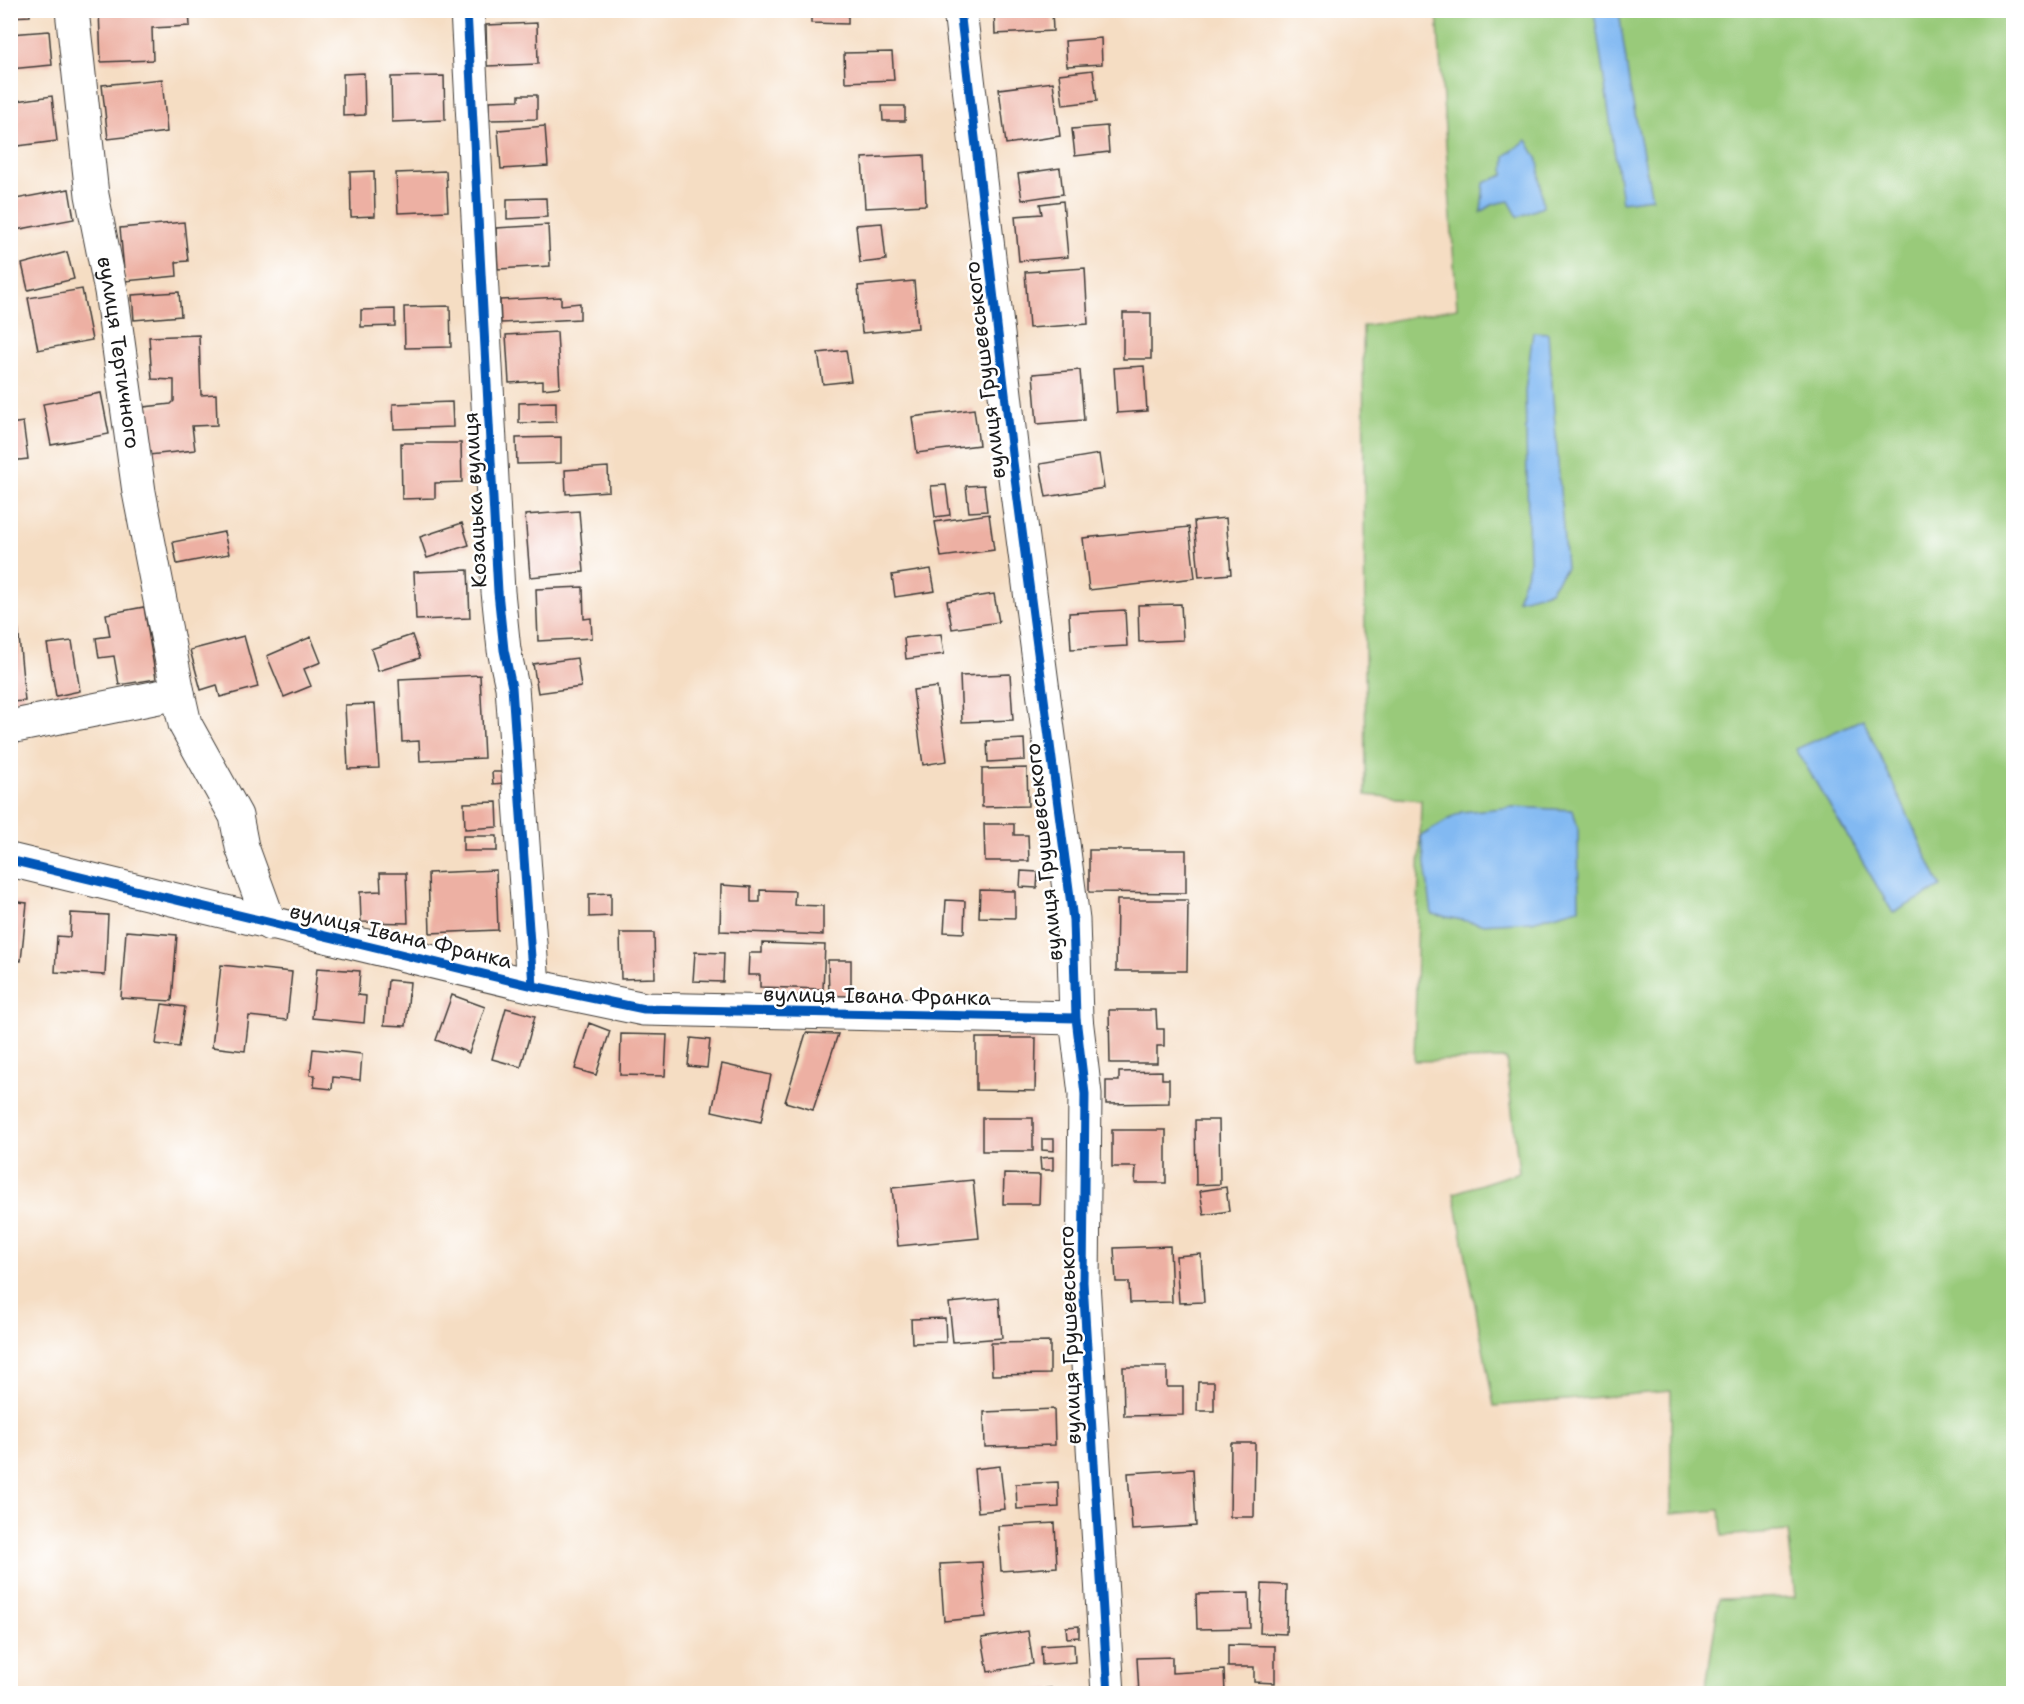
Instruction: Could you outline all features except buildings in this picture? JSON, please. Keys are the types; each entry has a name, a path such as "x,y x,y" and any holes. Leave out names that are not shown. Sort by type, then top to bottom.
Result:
{"street":[{"name":"вулиця Тертичного","path":"72,10 92,195 112,302 139,492 178,693"},
{"name":"Козацька вулиця","path":"467,10 498,592 504,650 512,687 533,986"},
{"name":"вулиця Грушевського","path":"960,10 1013,462 1072,909 1076,1018 1085,1094 1083,1282 1108,1694"},
{"path":"10,727 178,693"},
{"name":"вулиця Івана Франка","path":"178,693 185,724 236,816 242,847 270,924"},
{"name":"вулиця Івана Франка","path":"10,860 533,986 644,1009 1076,1018"}],"green space":[{"path":"1437,11 2013,11 2013,1693 1705,1693 1719,1599 1795,1597 1788,1531 1722,1536 1720,1510 1671,1514 1671,1391 1494,1406 1454,1193 1519,1172 1506,1059 1414,1061 1421,800 1366,795 1363,326 1457,308"}],"water":[{"path":"1594,11 1619,11 1630,89 1652,198 1622,202"},
{"path":"1527,140 1538,160 1543,207 1518,217 1509,201 1494,204 1481,212 1484,183 1504,175 1505,156"},
{"path":"1533,332 1548,333 1566,568 1550,591 1517,600 1529,566 1525,391"},
{"path":"1863,719 1941,887 1893,913 1796,749"},
{"path":"1513,807 1573,810 1578,829 1579,908 1532,921 1481,924 1432,914 1421,836 1461,812"}],"cycle path":[{"path":"467,10 498,592 504,650 512,687 533,986"},
{"path":"960,10 1013,462 1073,920 1076,1018 1085,1094 1083,1282 1108,1694"},
{"path":"10,860 533,986 644,1009 1076,1018"}]}
